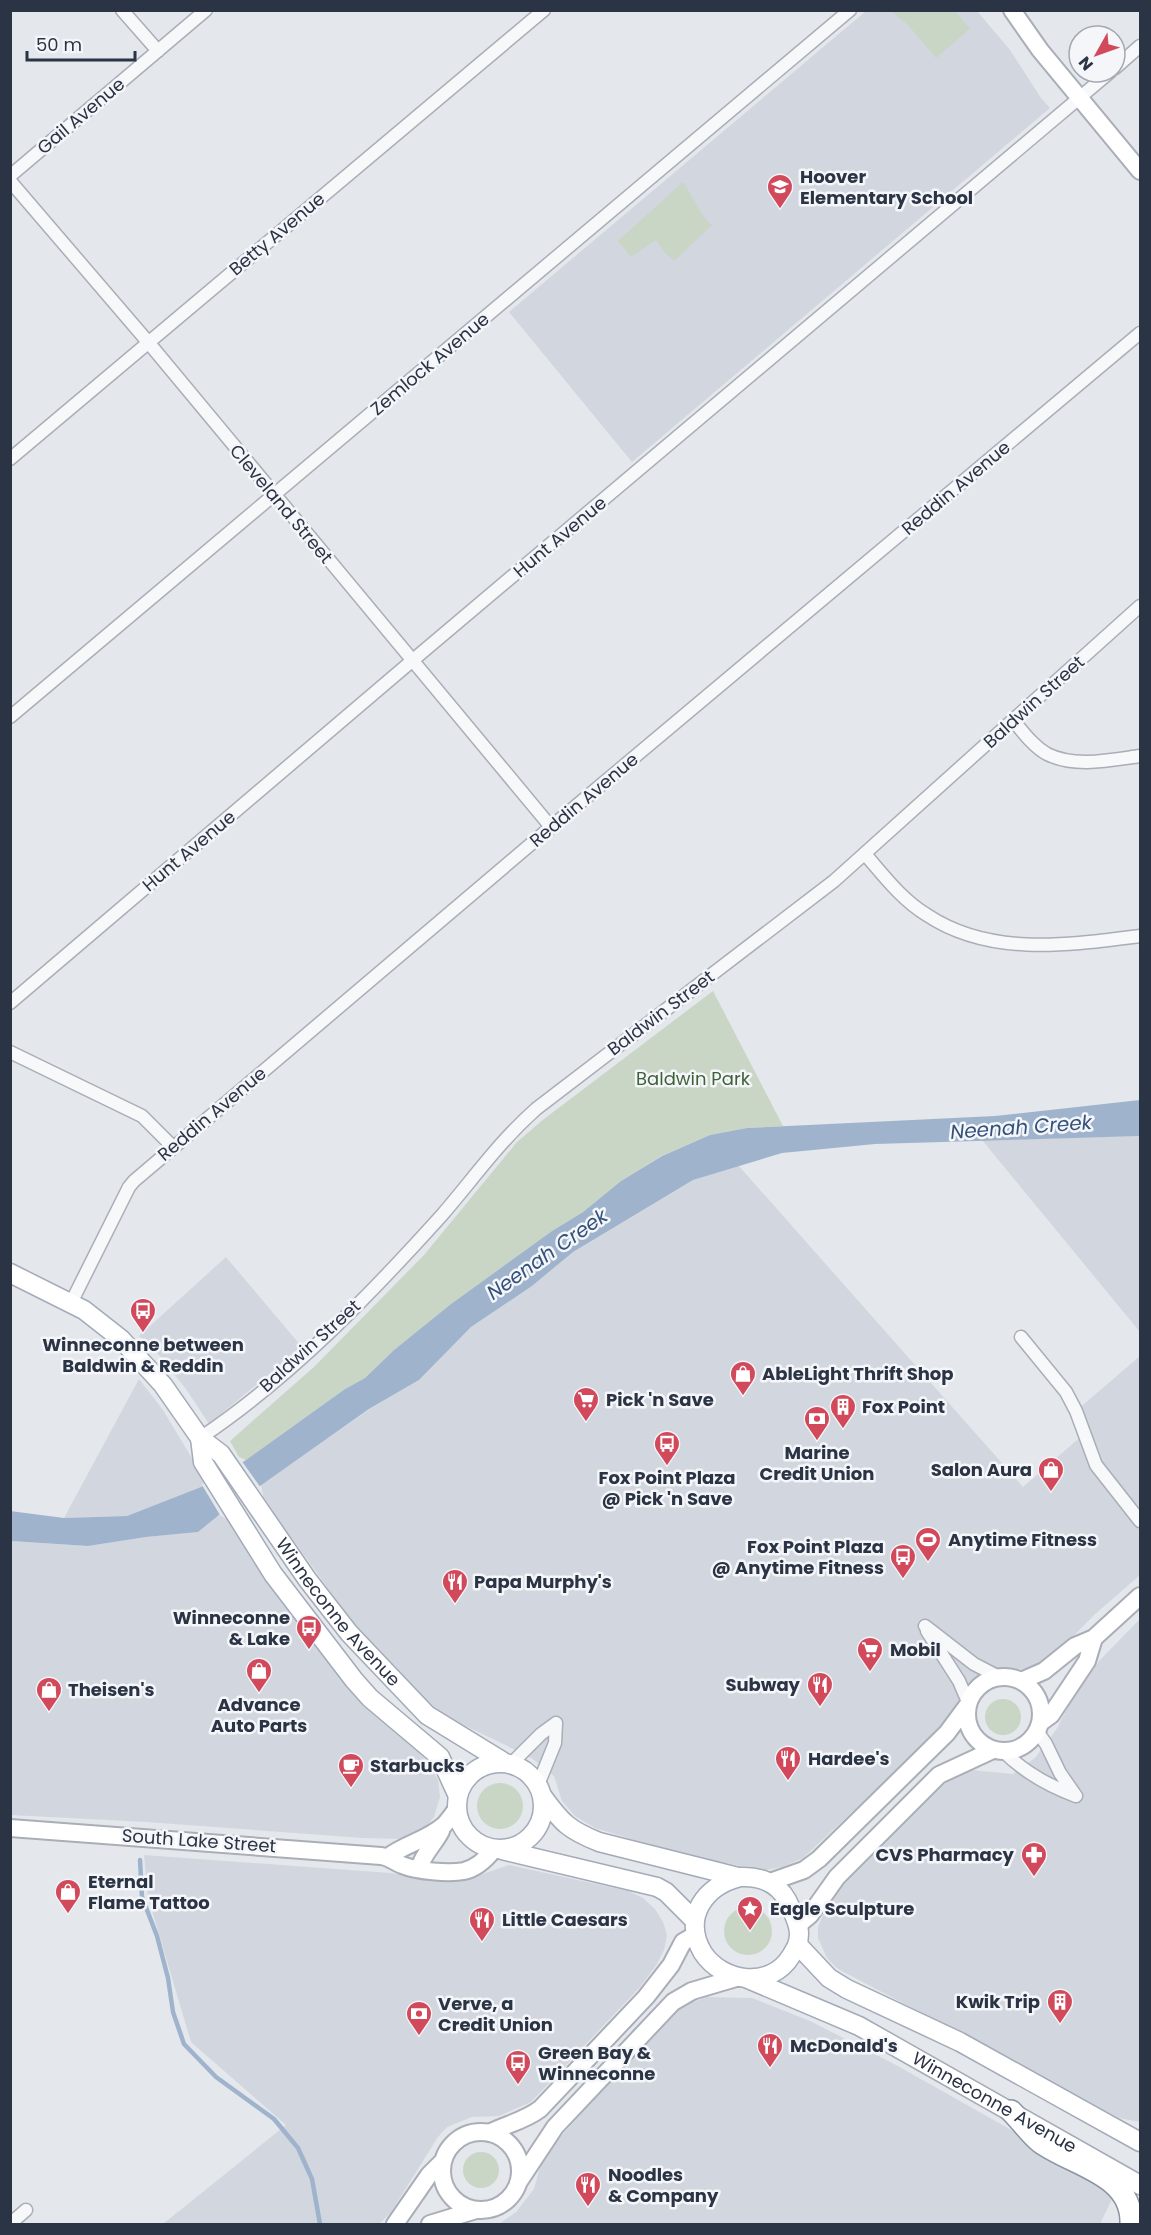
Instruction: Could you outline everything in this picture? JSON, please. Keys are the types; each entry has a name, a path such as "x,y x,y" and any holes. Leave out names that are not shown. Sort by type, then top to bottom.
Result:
{"highway":[{"path":"1011,2111 1040,2141 1104,2177 1122,2191 1131,2214 1131,2224"}],"main road":[{"path":"1012,10 1040,50 1140,171"},
{"name":"Winneconne Avenue","path":"10,1273 71,1303 121,1339 144,1361 164,1385 200,1438 221,1454 307,1579 349,1633 427,1714 507,1762"},
{"name":"Winneconne Avenue","path":"200,1438 203,1462 273,1574 340,1664 370,1698 434,1751 445,1764 457,1802"},
{"path":"1021,1681 1044,1671 1075,1647 1094,1638 1140,1596"},
{"path":"968,1704 967,1718 970,1729 985,1747 1014,1750 1025,1744 1051,1715 1087,1661 1094,1638"},
{"path":"770,1882 804,1870 819,1859 947,1733 978,1687 988,1680 999,1677 1021,1681 1036,1695 1041,1713 1038,1727"},
{"path":"798,1925 810,1915 837,1877 939,1775 998,1750"},
{"path":"418,1869 423,1856 436,1841 457,1802 463,1781 473,1770 486,1764 507,1762 523,1769 564,1824 579,1834 599,1842 740,1877 770,1882 784,1895 798,1925 798,1945 789,1960 777,1969 765,1976 742,1978 696,1990 673,2002 555,2127 513,2193 497,2206 430,2224"},
{"path":"497,1849 522,1844 539,1825 543,1813 540,1791"},
{"path":"457,1802 459,1822 466,1834 476,1842 657,1887 666,1892 694,1927 709,1962 721,1972 742,1978"},
{"path":"388,1857 400,1847 412,1844 444,1825"},
{"name":"South Lake Street","path":"10,1828 388,1857 403,1866 418,1869 465,1871 486,1859 497,1849"},
{"path":"489,2133 504,2125 525,2119 540,2109 646,1997 671,1965 694,1927 700,1905 711,1892 729,1880 740,1877"},
{"name":"Winneconne Avenue","path":"798,1945 829,1978 847,1989 960,2042 1140,2142"},
{"name":"Winneconne Avenue","path":"742,1978 859,2026 1140,2185"},
{"path":"395,2224 429,2175 443,2161 450,2147 458,2139 478,2132 489,2133 501,2138 514,2152 519,2170 518,2183"},
{"path":"443,2161 442,2174 445,2187 458,2202 476,2210"}],"street":[{"path":"122,10 158,51"},
{"name":"Gail Avenue","path":"10,176 206,10"},
{"name":"Betty Avenue","path":"10,459 544,10"},
{"name":"Zemlock Avenue","path":"10,717 850,10"},
{"path":"1127,57 1140,46"},
{"name":"Hunt Avenue","path":"10,1003 1096,84"},
{"name":"Cleveland Street","path":"10,181 148,342 551,827"},
{"name":"Reddin Avenue","path":"71,1303 129,1187 551,827 1140,333"},
{"name":"Baldwin Street","path":"200,1438 240,1410 307,1354 444,1212 510,1132 536,1109 825,888 1140,606"},
{"path":"1013,720 1033,743 1046,753 1060,758 1093,762 1140,756"},
{"path":"865,854 904,897 925,914 947,928 973,938 1008,944 1047,945 1140,936"},
{"path":"10,1052 142,1116 173,1148"},
{"path":"1021,1337 1066,1392 1076,1411 1096,1465 1140,1521"},
{"path":"968,1704 959,1681 925,1626 974,1664 999,1677"},
{"path":"507,1762 556,1723 555,1743 540,1791"},
{"path":"998,1750 1020,1767 1056,1789 1076,1796 1060,1773 1038,1727"},
{"path":"10,2224 26,2210"}],"shaded area":[{"name":"Hoover Elementary School","path":"866,11 977,11 1010,50 1050,108 632,462 509,312"},
{"path":"1140,1136 1140,1332 982,1140"},
{"path":"738,1165 1023,1487 1084,1434 1076,1411 1140,1356 1140,1575 1094,1615 1047,1661 1019,1670 1004,1670 970,1682 949,1716 930,1739 803,1858 782,1867 766,1870 708,1860 638,1841 595,1828 575,1816 562,1801 554,1776 530,1757 449,1718 414,1692 348,1616 264,1500 261,1485 370,1409 419,1380 471,1327 532,1286 573,1252 693,1180"},
{"path":"226,1257 302,1347 209,1424 186,1389 159,1355 139,1336"},
{"path":"139,1379 163,1410 205,1480 201,1487 127,1516 64,1518"},
{"path":"219,1515 227,1519 269,1583 325,1658 365,1703 400,1732 426,1760 438,1780 440,1797 434,1817 422,1831 405,1839 363,1838 146,1822 11,1815 10,1541 88,1546 198,1532"},
{"path":"1140,1619 1140,2122 1119,2118 838,1969 827,1958 818,1938 818,1927 830,1901 853,1871 941,1786 956,1776 972,1770 1013,1774 1035,1758 1056,1730 1076,1692 1099,1661"},
{"path":"144,1855 390,1873 437,1879 468,1879 509,1865 628,1891 643,1898 655,1909 663,1922 667,1935 664,1950 657,1964 640,1987 531,2102 499,2116 472,2117 447,2127 438,2137 391,2212 379,2224 163,2224 286,2125 191,2042 148,1897"},
{"path":"707,1997 752,1998 810,2021 896,2065 1095,2177 1114,2195 1100,2224 499,2224 516,2212 534,2189 540,2167 556,2142 620,2070 672,2015 687,2004"}],"green space":[{"path":"891,11 955,11 970,29 936,58 908,25"},
{"path":"683,182 699,210 712,225 674,261 656,240 631,257 618,241"},
{"name":"Baldwin Park","path":"713,991 783,1126 747,1128 710,1135 661,1156 621,1181 583,1212 552,1231 451,1304 394,1350 365,1378 345,1389 246,1460 239,1457 230,1441 314,1367 424,1255 517,1142"},
{"path":"1003,1699 1016,1704 1021,1717 1016,1730 1003,1735 990,1730 985,1717 990,1704"},
{"path":"500,1783 516,1790 523,1806 516,1822 500,1829 484,1822 477,1806 484,1790"},
{"path":"743,1907 753,1907 768,1917 772,1931 771,1940 762,1951 753,1955 743,1955 728,1945 724,1936 724,1926 734,1911"},
{"path":"481,2152 494,2157 499,2170 494,2183 481,2188 468,2183 463,2170 468,2157"}],"water":[{"name":"Neenah Creek","path":"1140,1100 1140,1136 875,1144 782,1153 693,1180 573,1252 532,1286 471,1327 419,1380 369,1409 198,1532 88,1546 11,1541 10,1511 64,1518 127,1516 201,1487 246,1460 345,1389 365,1378 394,1350 451,1304 552,1231 583,1212 621,1181 662,1156 710,1135 747,1128 995,1116"}],"pier":[{"path":"241,1460 261,1488 220,1515 202,1485"}],"waterway":[{"path":"140,1860 142,1897 157,1936 168,1978 173,2012 184,2044 216,2077 274,2119 298,2148 312,2179 320,2224"}],"place":[{"name":"Hoover Elementary School","path":"780,210"},
{"name":"Winneconne between Baldwin & Reddin","path":"143,1334"},
{"name":"AbleLight Thrift Shop","path":"743,1397"},
{"name":"Pick 'n Save","path":"586,1423"},
{"name":"Fox Point","path":"843,1430"},
{"name":"Marine Credit Union","path":"817,1442"},
{"name":"Fox Point Plaza @ Pick 'n Save","path":"667,1467"},
{"name":"Salon Aura","path":"1051,1493"},
{"name":"Anytime Fitness","path":"928,1563"},
{"name":"Fox Point Plaza @ Anytime Fitness","path":"903,1580"},
{"name":"Papa Murphy's","path":"455,1605"},
{"name":"Winneconne & Lake","path":"309,1651"},
{"name":"Mobil","path":"870,1673"},
{"name":"Advance Auto Parts","path":"259,1694"},
{"name":"Subway","path":"820,1708"},
{"name":"Theisen's","path":"49,1713"},
{"name":"Hardee's","path":"788,1782"},
{"name":"Starbucks","path":"351,1789"},
{"name":"CVS Pharmacy","path":"1034,1878"},
{"name":"Eternal Flame Tattoo","path":"68,1915"},
{"name":"Eagle Sculpture","path":"750,1932"},
{"name":"Little Caesars","path":"482,1943"},
{"name":"Kwik Trip","path":"1060,2025"},
{"name":"Verve, a Credit Union","path":"419,2037"},
{"name":"McDonald's","path":"770,2069"},
{"name":"Green Bay & Winneconne","path":"518,2086"},
{"name":"Noodles & Company","path":"588,2208"}]}
